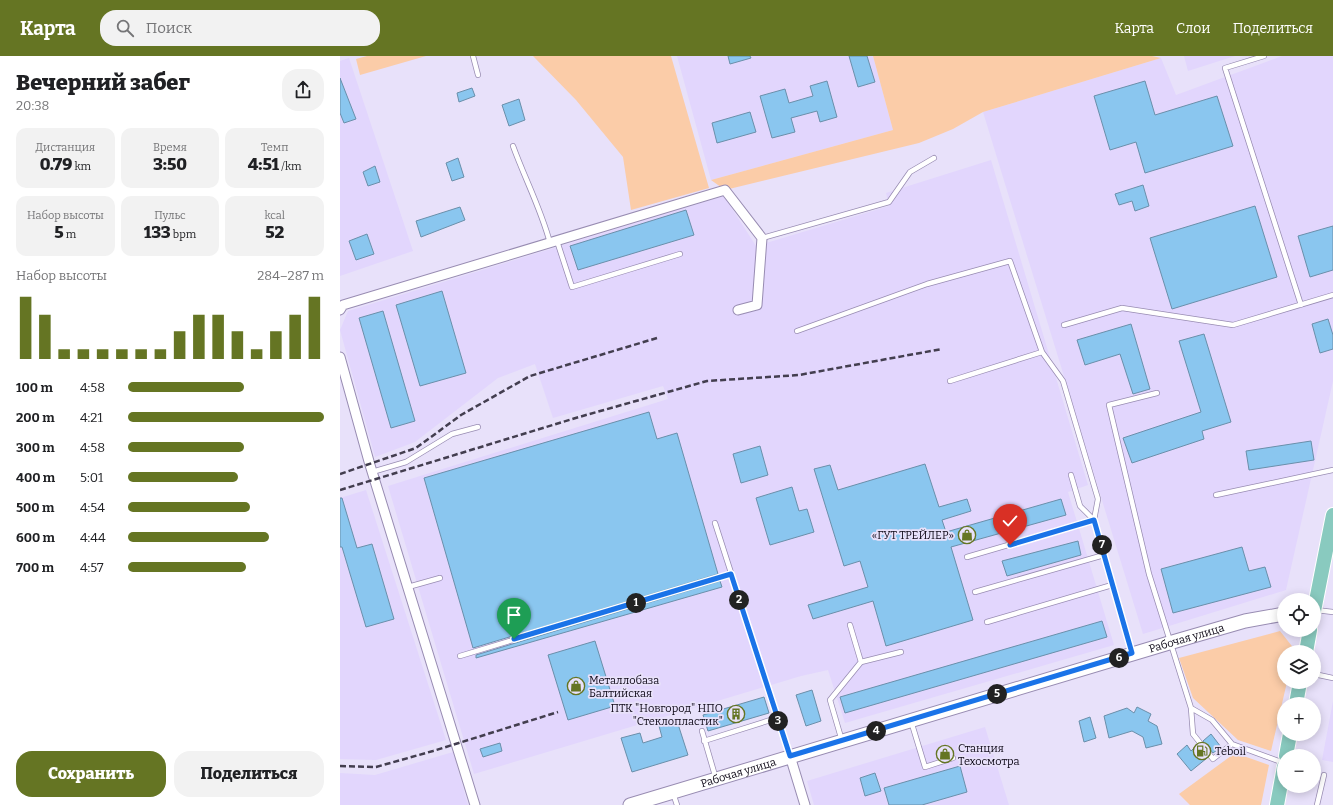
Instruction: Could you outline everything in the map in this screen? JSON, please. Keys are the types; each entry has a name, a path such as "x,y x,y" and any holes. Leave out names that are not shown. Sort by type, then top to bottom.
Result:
{"main road":[{"path":"1317,593 1333,515"},
{"name":"Рабочая улица","path":"630,805 1169,642 1245,621 1277,615"},
{"path":"1277,805 1279,793"}],"street":[{"path":"340,310 343,305 725,190 762,238 757,304 738,310"},
{"path":"340,357 342,374 475,805"},
{"path":"790,756 805,805"}],"lane":[{"path":"473,56 478,75"},
{"path":"1264,56 1225,68 1301,305"},
{"path":"513,146 524,178 543,217 572,287 680,254"},
{"path":"762,238 889,202 910,172 934,158"},
{"path":"797,332 927,284 1010,261 1042,352 1063,381 1098,499 1094,520 1132,653"},
{"path":"1064,325 1122,308 1233,325 1333,295"},
{"path":"950,381 1042,352"},
{"path":"1157,393 1109,405 1149,574 1169,642 1191,708 1194,734 1213,759 1232,744"},
{"path":"372,472 406,462 452,434 478,427"},
{"path":"1216,495 1333,470"},
{"path":"1071,475 1080,506 1094,520"},
{"path":"967,557 1094,520"},
{"path":"715,523 790,756"},
{"path":"975,592 1104,555"},
{"path":"460,656 731,574"},
{"path":"408,587 440,578"},
{"path":"987,622 1112,585"},
{"path":"1321,611 1333,612"},
{"path":"850,625 861,662"},
{"path":"842,741 830,700 861,662 901,652"},
{"path":"1321,675 1333,678"},
{"path":"1191,708 1212,720 1232,744 1277,760"},
{"path":"704,741 777,718"},
{"path":"911,720 925,767 953,758"},
{"path":"702,731 716,779"},
{"path":"1317,805 1324,774"},
{"path":"673,792 677,805"}],"shaded area":[{"path":"367,56 426,56 360,75 356,59"},
{"path":"533,56 671,56 709,188 631,210 623,157 576,100"},
{"path":"677,56 873,56 893,130 711,180"},
{"path":"873,56 1152,56 1161,58 983,112 953,129 919,143 725,190 711,180 893,130"},
{"path":"1184,56 1235,56 1188,71"},
{"path":"1282,56 1333,56 1333,381 1286,590 1143,634 983,112 1161,58 1176,95"},
{"path":"349,58 413,251 340,276 340,61"},
{"path":"991,160 1088,485 1068,492 1114,645 845,723 828,670 801,676 474,774 388,486 668,399 663,386 553,418 535,364 498,378 415,442 375,457 340,330 348,311 724,196 756,246 889,206 886,193"},
{"path":"366,490 446,740 376,760 340,759 340,498"},
{"path":"1277,632 1277,637 1285,637 1291,645 1277,645 1277,689 1285,689 1284,697 1277,697 1277,725 1271,751 1238,740 1193,698 1179,658"},
{"path":"1333,701 1333,762 1322,760"},
{"name":"Станция Техосмотра","path":"985,727 1009,805 814,805 807,781"},
{"path":"453,752 468,805 340,805 340,773 375,775"},
{"path":"1235,753 1269,765 1261,805 1190,805 1179,794"}],"building":[{"path":"728,56 750,56 751,58 730,64"},
{"path":"849,56 867,56 875,82 858,87"},
{"path":"340,78 356,119 344,123 340,113"},
{"path":"827,81 837,117 820,122 817,111 791,118 795,132 772,138 760,96 785,89 789,103 813,96 810,86"},
{"path":"1145,81 1155,115 1217,96 1233,146 1145,173 1136,142 1110,150 1094,96"},
{"path":"472,88 475,96 459,102 457,93"},
{"path":"519,99 525,120 509,126 502,105"},
{"path":"750,112 756,132 717,143 712,123"},
{"path":"458,158 464,177 452,181 446,163"},
{"path":"375,166 380,182 368,186 363,172"},
{"path":"1143,185 1149,206 1135,211 1132,201 1119,205 1115,194"},
{"path":"1255,206 1277,277 1172,309 1150,238"},
{"path":"460,207 465,220 421,237 416,221"},
{"path":"686,210 694,235 578,270 570,246"},
{"path":"1333,226 1333,270 1310,277 1298,236"},
{"path":"367,234 374,254 356,260 349,241"},
{"path":"442,291 466,373 420,386 396,305"},
{"path":"383,311 415,421 391,428 359,318"},
{"path":"1328,319 1333,335 1333,349 1320,353 1312,324"},
{"path":"1131,324 1150,389 1133,394 1120,354 1085,365 1077,340"},
{"path":"1204,334 1231,422 1202,431 1204,439 1132,463 1123,438 1201,412 1179,341"},
{"path":"649,412 657,439 677,433 718,574 473,648 424,478"},
{"path":"1311,441 1314,460 1249,470 1246,451"},
{"path":"760,446 768,475 741,483 733,454"},
{"path":"925,464 939,507 967,499 971,511 942,520 946,532 1061,499 1066,515 951,547 973,620 886,646 873,601 813,619 808,605 868,587 860,561 844,566 814,469 830,465 838,490"},
{"path":"792,487 799,511 807,509 814,532 770,545 756,498"},
{"path":"340,498 342,498 357,548 372,544 394,619 366,627 342,547 340,547"},
{"path":"1078,541 1081,555 1007,576 1002,561"},
{"path":"1242,547 1249,571 1265,567 1271,587 1173,613 1161,569"},
{"path":"720,581 722,587 476,658 476,655"},
{"path":"1102,621 1107,637 845,713 840,697"},
{"path":"595,641 615,706 568,720 548,655"},
{"path":"812,690 821,721 806,726 796,695"},
{"name":"ПТК \"Новгород\" НПО \"Стеклопластик\"","path":"764,697 769,713 708,731 703,715"},
{"path":"1137,707 1151,714 1148,721 1157,726 1162,744 1146,748 1143,737 1132,731 1109,738 1104,716 1127,708 1134,713"},
{"path":"1090,717 1096,738 1084,742 1079,721"},
{"path":"677,721 688,755 632,772 621,738 640,733 643,743 662,737 659,726"},
{"path":"1211,734 1221,747 1213,753 1203,741"},
{"path":"500,743 502,751 483,757 480,749"},
{"path":"1187,745 1191,751 1197,745 1207,758 1191,771 1177,754"},
{"path":"960,766 967,792 922,805 889,805 884,788"},
{"path":"875,773 881,791 865,796 860,778"}],"railway":[{"path":"340,474 416,448 461,415 530,376 657,338"},
{"path":"340,490 579,417 707,381 799,375 942,349"},
{"path":"340,766 376,767 558,712"}],"place":[{"name":"«ГУТ ТРЕЙЛЕР»","path":"967,535"},
{"name":"Металлобаза Балтийская","path":"576,686"},
{"name":"ПТК \"Новгород\" НПО \"Стеклопластик\"","path":"736,714"},
{"name":"Teboil","path":"1202,751"},
{"name":"Станция Техосмотра","path":"945,754"}],"route":[{"path":"514,639 731,574 790,756 1132,653 1094,520 1010,545"}]}
